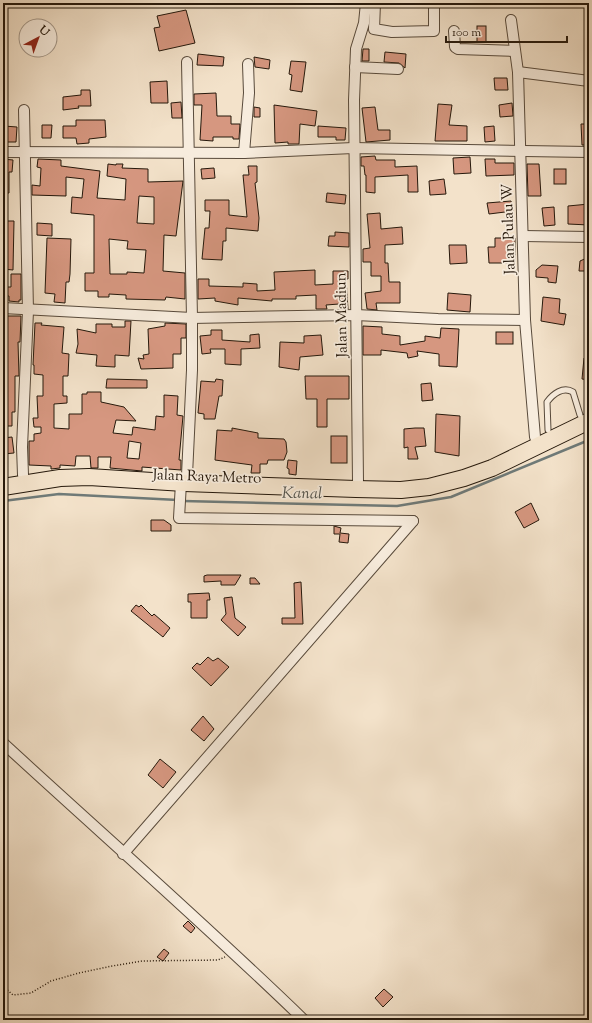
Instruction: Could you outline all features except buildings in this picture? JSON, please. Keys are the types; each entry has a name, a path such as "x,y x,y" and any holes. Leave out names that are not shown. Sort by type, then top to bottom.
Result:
{"highway":[{"path":"3,487 60,478 89,477 184,479 356,489 401,490 429,487 464,478 492,468 543,438 586,418"},
{"name":"Jalan Raya Metro","path":"3,479 22,475 60,472 184,479 401,481 426,478 457,470 543,438"}],"street":[{"name":"Jalan Madiun","path":"358,481 353,148 356,49 364,23 366,3"},
{"path":"376,3 374,30 392,32 434,31 434,3"},
{"name":"Jalan Pulau W","path":"511,20 518,72 525,320 543,438"},
{"path":"454,31 455,47 458,49 515,51"},
{"path":"123,854 413,521 179,518 184,479 192,370 187,62"},
{"path":"244,153 249,93 248,64"},
{"path":"355,67 398,69"},
{"path":"518,72 589,81"},
{"path":"22,475 28,310 24,110"},
{"path":"3,152 244,153 353,148 589,152"},
{"path":"523,236 589,237"},
{"path":"3,308 192,318 356,315 438,319 525,320"},
{"path":"3,743 123,854 234,952 304,1020"}],"lane":[{"path":"543,438 547,402 556,393 566,390 573,392 586,418"}],"path":[{"path":"3,986 13,995 31,993 51,981 79,973 142,961 218,960 234,952"}],"waterway":[{"name":"Kanal","path":"183,501 397,506 451,497 589,440"},
{"name":"Kanal","path":"3,501 59,494 178,500"}]}
